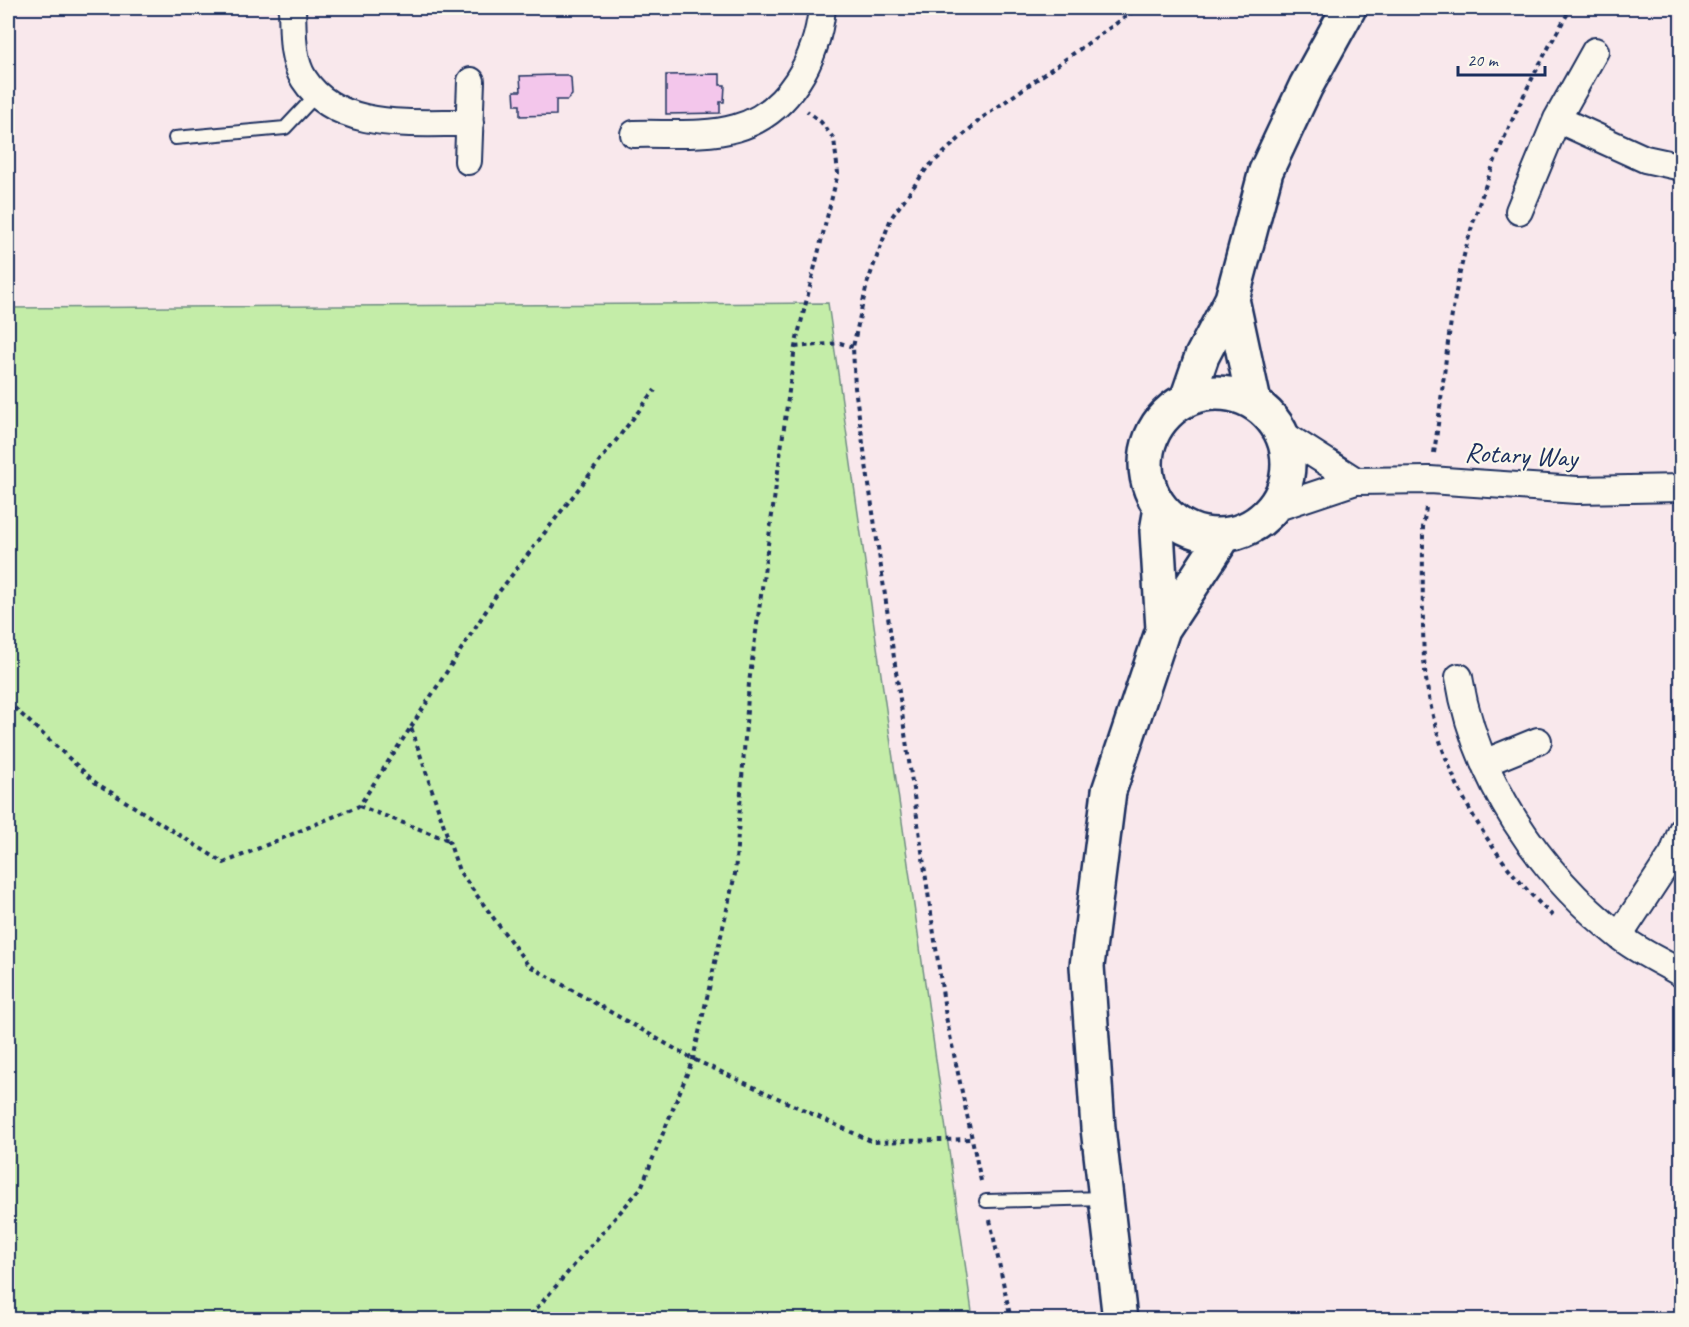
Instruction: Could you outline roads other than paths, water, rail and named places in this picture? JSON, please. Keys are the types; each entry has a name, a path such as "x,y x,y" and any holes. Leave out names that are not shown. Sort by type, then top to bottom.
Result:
{"highway":[{"path":"1187,399 1202,356 1232,299 1266,171 1306,86 1349,8"},
{"path":"1232,299 1254,402"},
{"path":"1209,392 1232,393 1254,402 1271,416 1284,435 1289,457 1287,480 1279,501 1246,530 1224,536 1189,530 1171,519 1150,490 1146,469 1148,448 1155,428 1169,411 1187,399 1209,392"},
{"path":"1161,508 1157,531 1163,629"},
{"path":"1120,1320 1106,1198 1087,966 1109,791 1163,629 1224,536"}],"street":[{"path":"292,8 298,63 303,78 336,110 382,121 470,123"},
{"path":"634,134 736,128 763,116 787,97 805,68 820,28 822,8"},
{"path":"1519,211 1557,119 1595,51"},
{"path":"468,161 471,81"},
{"path":"1557,119 1645,159 1682,167"},
{"path":"1284,435 1356,481"},
{"name":"Rotary Way","path":"1272,509 1356,481 1430,480 1577,490 1682,488"},
{"path":"1459,677 1463,704 1484,763 1531,844 1561,882 1619,936 1682,974"},
{"path":"1484,763 1538,741"},
{"path":"1619,936 1673,854 1682,830"}],"lane":[{"path":"175,138 285,128 317,94"},
{"path":"986,1201 1106,1198"}]}
